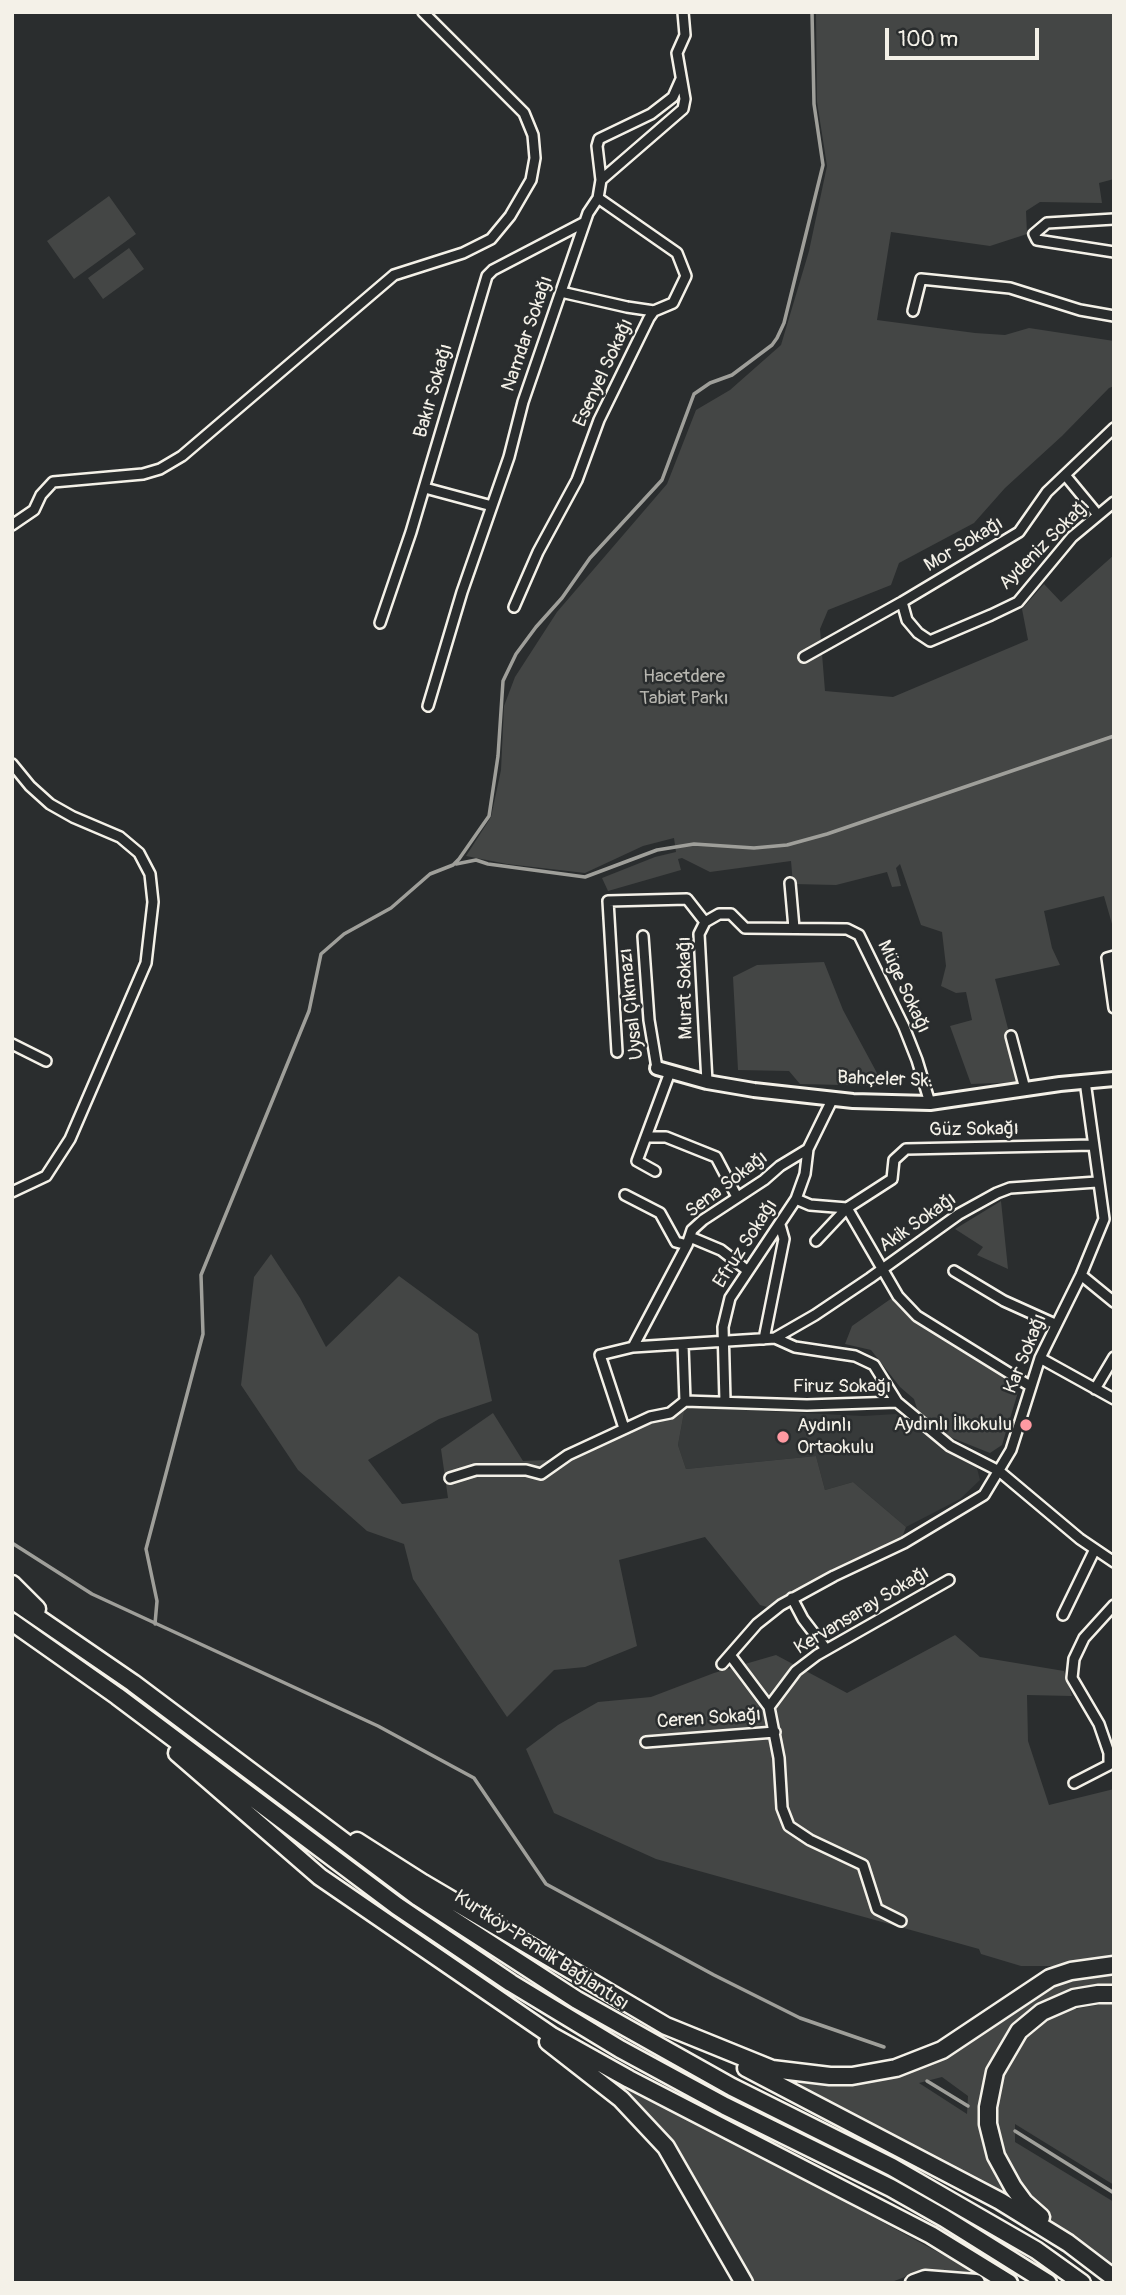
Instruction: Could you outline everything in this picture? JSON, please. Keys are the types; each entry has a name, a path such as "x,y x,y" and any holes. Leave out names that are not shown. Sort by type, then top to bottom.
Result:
{"highway":[{"path":"12,1584 52,1627"},
{"name":"Kurtköy-Pendik Bağlantısı","path":"12,1600 133,1683 418,1897 577,2000 732,2087 892,2167 1037,2250 1082,2283"},
{"name":"Kurtköy-Pendik Bağlantısı","path":"12,1622 117,1696 347,1869 511,1983 620,2049 725,2106 912,2200 1048,2283"},
{"path":"117,1696 185,1760 320,1877 552,2036 931,2235 1009,2283"},
{"path":"305,1812 380,1854 423,1883 666,2026 1000,2201 1068,2243 1114,2278"},
{"path":"666,2026 772,2069 852,2076 895,2068 942,2050 1050,1978 1071,1971 1114,1965"},
{"path":"475,1984 621,2099 666,2147 744,2283"},
{"path":"1068,2243 1024,2202 1004,2173 988,2124 991,2089 995,2072 1010,2045 1030,2021 1054,2006 1074,1998 1114,1994"},
{"path":"914,2283 925,2279 976,2283"}],"street":[{"path":"12,525 34,510 41,495 54,482 143,474 160,469 182,456 394,275 463,253 491,239 510,216 531,180 535,158 533,135 524,113 423,12"},
{"path":"601,180 683,109 685,99 677,53 685,35 683,12"},
{"name":"Namdar Sokağı","path":"428,706 509,457 523,402 585,222 598,198 601,180 597,146 599,139 651,114 673,97 681,79"},
{"name":"Esenyel Sokağı","path":"514,607 538,552 577,481 599,420 654,311 673,303 687,276 677,253 598,198"},
{"path":"1114,219 1047,223 1034,234 1037,240 1114,251"},
{"name":"Bakır Sokağı","path":"380,623 425,488 487,276 493,270 585,222"},
{"path":"913,311 921,279 1010,288 1080,310 1114,316"},
{"path":"561,292 654,311"},
{"name":"Mor Sokağı","path":"804,657 1019,532 1047,492 1114,428"},
{"path":"1065,475 1098,515"},
{"path":"425,488 492,506"},
{"name":"Aydeniz Sokağı","path":"902,602 907,620 918,633 930,640 991,615 1018,602 1072,537 1114,502"},
{"path":"12,764 30,786 50,804 120,837 139,853 150,874 153,902 146,962 70,1139 46,1177 12,1192"},
{"path":"790,883 794,928"},
{"path":"617,1052 608,901 687,899 705,922"},
{"name":"Murat Sokağı","path":"707,1082 699,934 705,922 719,914 732,914"},
{"name":"Müge Sokağı","path":"732,914 745,928 847,929 859,936 904,1027 930,1103"},
{"name":"Uysal Çıkmazı","path":"643,936 649,1020 657,1068"},
{"path":"1111,957 1114,1008"},
{"path":"1011,1036 1025,1089"},
{"path":"12,1044 46,1060"},
{"name":"Bahçeler Sk.","path":"657,1068 707,1082 754,1090 833,1098 930,1103 1114,1079"},
{"path":"655,1171 637,1161 670,1072"},
{"name":"Kar Sokağı","path":"722,1664 757,1624 792,1598 904,1543 984,1495 999,1471 1011,1450 1040,1358 1081,1275 1104,1219 1085,1081"},
{"path":"808,1149 833,1098"},
{"path":"646,1138 666,1136 716,1157 737,1197"},
{"name":"Güz Sokağı","path":"816,1241 847,1208 892,1179 894,1160 906,1149 1093,1145"},
{"name":"Sena Sokağı","path":"633,1347 689,1241 692,1230 808,1149"},
{"name":"Efruz Sokağı","path":"725,1401 723,1327 730,1298 796,1199 805,1174 808,1149"},
{"name":"Akik Sokağı","path":"769,1338 815,1315 959,1214 997,1193 1010,1188 1097,1182"},
{"path":"625,1195 660,1213 676,1242 689,1241 721,1250 748,1271"},
{"path":"796,1199 810,1205 847,1208 898,1296 917,1316 1030,1386"},
{"path":"769,1338 784,1239 780,1225"},
{"path":"954,1271 1004,1301 1055,1324"},
{"path":"1081,1275 1114,1302"},
{"path":"624,1428 600,1355 633,1347 769,1338 795,1347 855,1356 874,1365 897,1402"},
{"path":"450,1478 476,1470 526,1470 541,1474 568,1455 624,1428 649,1417 670,1413 685,1401 682,1345"},
{"path":"1095,1389 1114,1356"},
{"path":"1040,1358 1114,1399"},
{"name":"Firuz Sokağı","path":"685,1401 807,1405 897,1402 950,1446 999,1471 1114,1562"},
{"path":"1063,1615 1095,1549"},
{"name":"Kervansaray Sokağı","path":"769,1707 796,1671 826,1649 949,1580"},
{"path":"792,1598 803,1619 826,1649"},
{"path":"1074,1783 1109,1765 1109,1753 1100,1724 1072,1678 1074,1659 1084,1638 1114,1605"},
{"path":"730,1655 769,1707 779,1758 782,1808 789,1826 810,1840 863,1865 877,1909 901,1921"},
{"name":"Ceren Sokağı","path":"646,1742 775,1732"}],"shaded area":[{"path":"685,1407 863,1416 896,1414 949,1450 976,1464 980,1480 960,1499 906,1527 853,1482 825,1490 816,1456 686,1469 678,1445"}],"green space":[{"name":"Hacetdere Tabiat Parkı","path":"816,12 1114,12 1114,179 1099,183 1102,203 1040,202 1026,211 1027,234 990,246 891,232 877,320 1005,335 1029,328 1114,341 1114,386 1005,488 974,523 899,563 891,585 828,610 820,629 825,691 893,697 1028,640 1022,609 1044,584 1061,602 1114,555 1114,931 1104,896 1044,911 1052,948 1060,965 995,979 1022,1082 971,1084 950,1026 972,1020 966,992 956,993 941,986 946,966 942,932 921,925 900,864 896,868 901,886 892,887 887,872 836,885 793,884 791,861 710,872 682,858 678,859 681,870 608,891 602,878 655,857 676,852 674,838 643,846 585,873 507,864 466,856 491,817 501,770 504,706 515,677 557,612 667,484 696,410 730,390 781,345 809,251 827,166 817,102"},
{"path":"109,196 136,234 74,279 47,241"},
{"path":"129,248 144,269 103,299 88,278"},
{"path":"824,962 843,1010 884,1086 800,1084 789,1071 738,1070 733,977 757,965"},
{"path":"1001,1201 1008,1269 977,1255 983,1247 955,1229"},
{"path":"271,1254 300,1298 326,1347 399,1276 478,1334 492,1401 439,1419 368,1460 402,1504 448,1498 441,1449 493,1413 523,1461 572,1459 685,1407 678,1445 686,1469 816,1456 825,1490 853,1482 906,1527 901,1540 792,1592 767,1607 760,1605 705,1537 619,1560 637,1646 585,1667 554,1670 507,1717 413,1579 404,1544 367,1531 298,1470 241,1385 254,1277"},
{"path":"892,1298 920,1322 1011,1381 1018,1392 1002,1445 990,1453 945,1435 918,1412 914,1399 900,1387 871,1350 845,1344 852,1326"},
{"path":"955,1635 980,1657 1064,1671 1072,1696 1027,1695 1028,1741 1049,1805 1114,1789 1114,1960 1067,1966 1021,1966 981,1954 979,1949 656,1859 554,1813 526,1749 558,1725 598,1702 651,1697 714,1673 776,1655 847,1693"},
{"path":"1114,1973 1114,1989 1012,2028 987,2074 981,2098 981,2127 1020,2205 769,2075 902,2074 942,2057 1049,1986 1069,1979","holes":["942,2077 968,2096 967,2114 919,2083"]},
{"path":"1114,2002 1114,2185 1015,2124 1015,2142 1114,2202 1114,2270 1034,2206 996,2145 994,2109 1003,2066 1029,2032 1052,2013"},
{"path":"603,2071 984,2277 949,2271 918,2272 889,2283 752,2283 672,2141"}],"waterway":[{"path":"155,1624 157,1601 146,1549 203,1334 201,1275 309,1011 321,954 344,934 391,908 430,874 453,865 459,859 489,816 498,756 503,681 516,654 562,598 590,558 662,480 694,394 710,383 732,375 772,345 777,338 784,323 823,165 814,104 812,12"},
{"path":"456,864 476,860 488,864 585,877 657,850 694,844 754,848 787,845 827,834 1114,736"},
{"path":"12,1543 92,1594 378,1726 474,1778 546,1884 800,2018 884,2047"},
{"path":"927,2081 968,2106"},
{"path":"1015,2131 1114,2193"}],"place":[{"name":"Aydınlı İlkokulu","path":"1026,1425"},
{"name":"Aydınlı Ortaokulu","path":"783,1437"}]}
